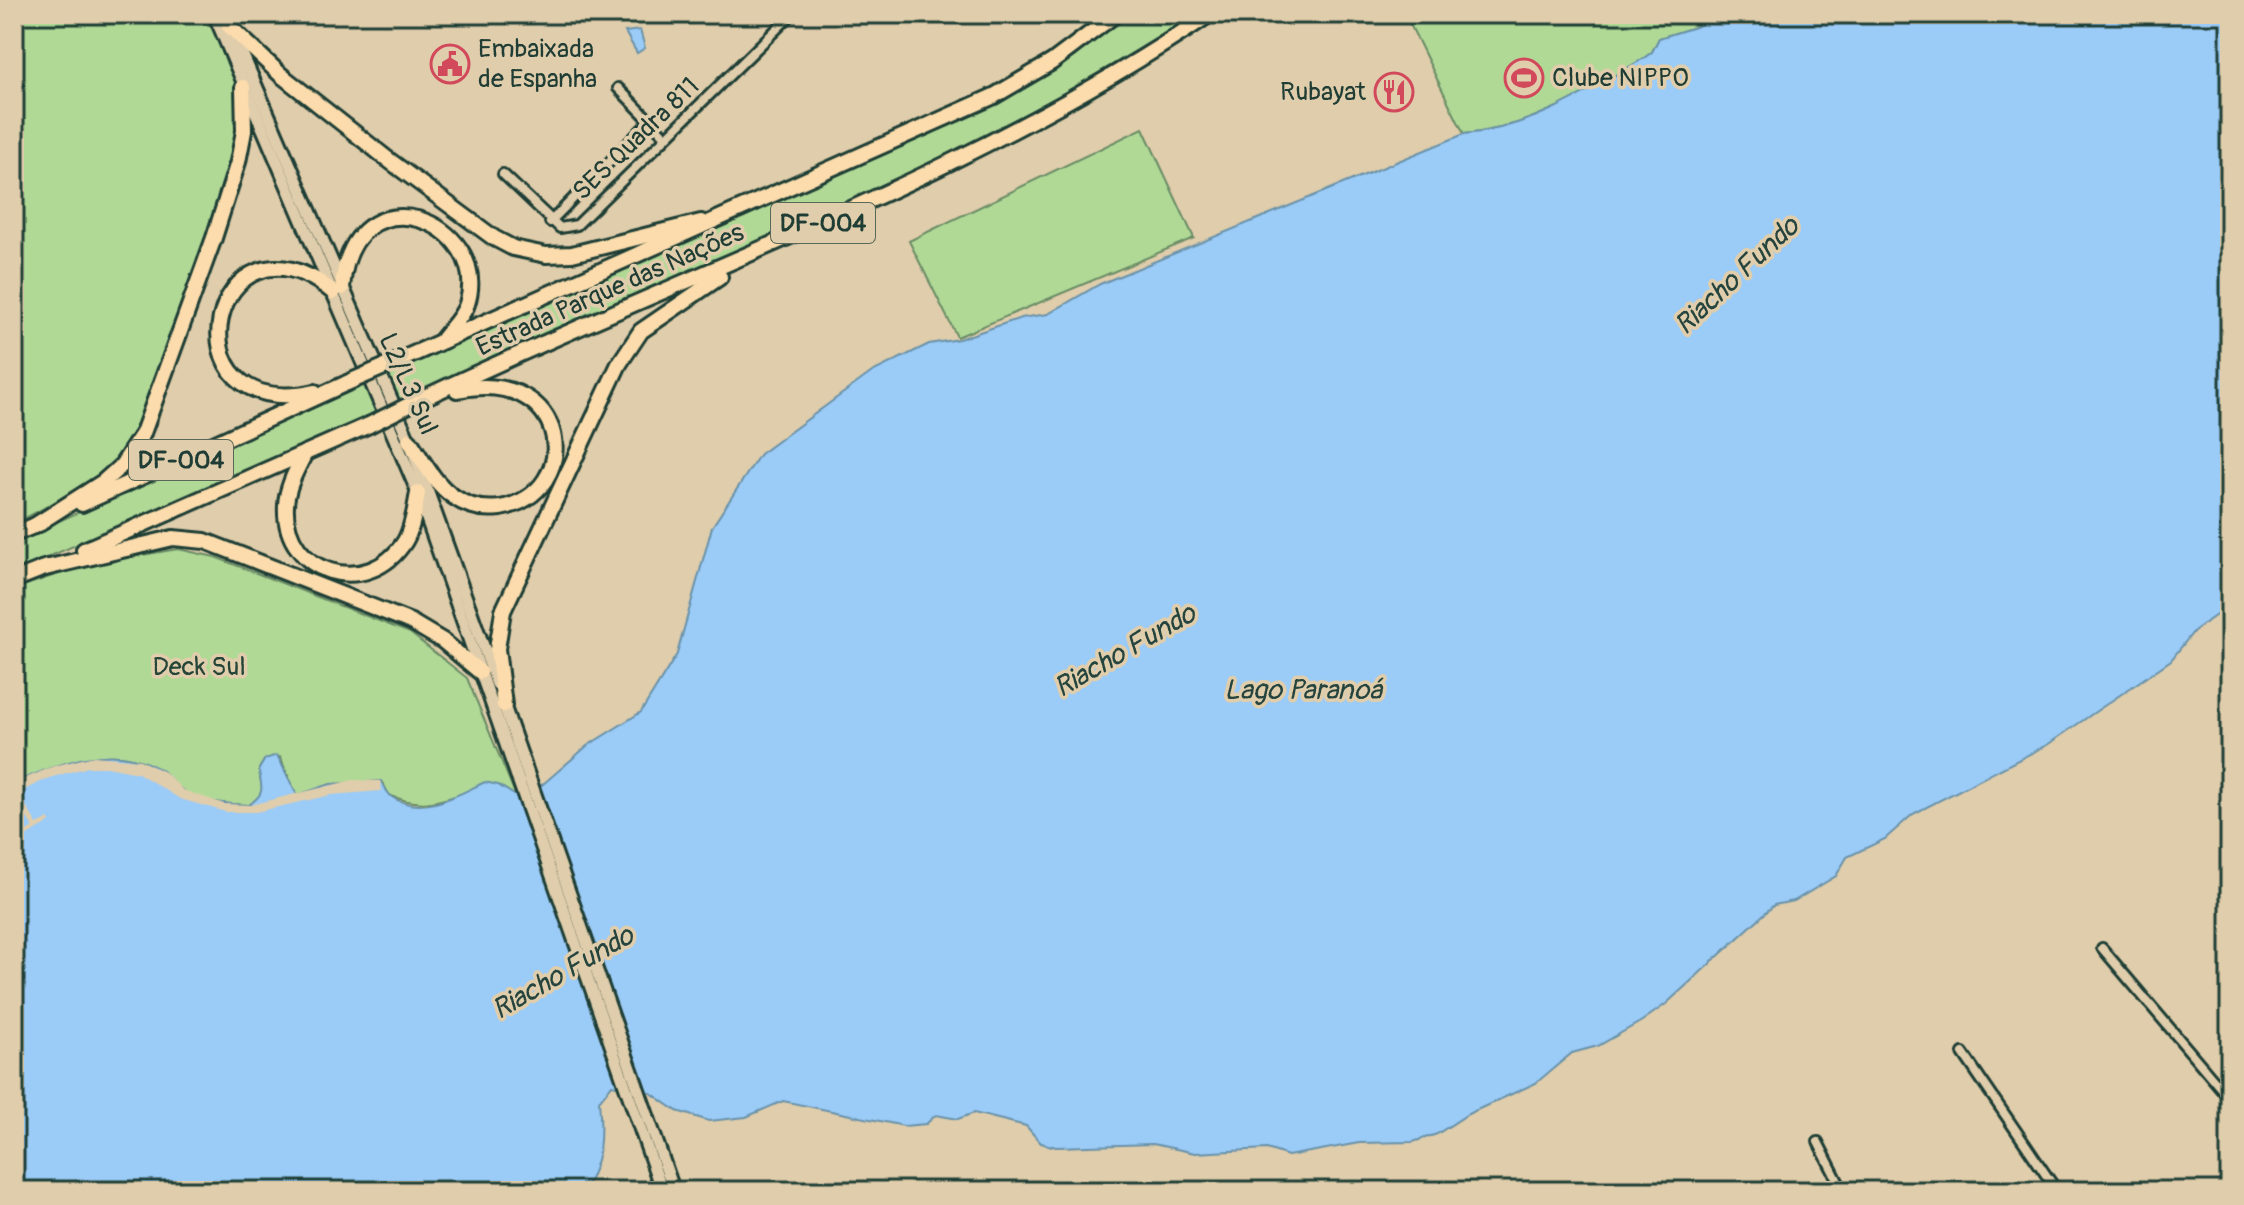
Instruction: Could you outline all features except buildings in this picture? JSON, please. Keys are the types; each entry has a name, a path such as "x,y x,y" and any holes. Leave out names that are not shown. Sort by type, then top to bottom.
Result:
{"highway":[{"name":"Estrada Parque das Nações","path":"14,534 994,96 1052,62 1116,14"},
{"name":"Estrada Parque das Nações","path":"14,580 912,183 1015,131 1210,14"},
{"path":"227,20 271,67 494,238 513,248 546,255 572,254 725,218"},
{"path":"34,526 113,474 143,433 214,238 238,162 244,131 243,87"},
{"path":"341,386 287,397 254,391 230,369 218,335 225,300 238,285 255,274 275,268 297,270 337,290 352,243 374,223 411,219 442,230 465,255 471,279 467,306 439,343"},
{"path":"504,705 497,649 503,611 630,345 661,314 770,247"},
{"path":"409,440 438,481 455,498 473,507 488,509 513,505 533,493 555,455 551,424 540,408 508,389 475,386 417,401"},
{"path":"305,453 290,486 287,518 296,544 321,568 356,574 382,565 409,533 418,493"},
{"path":"41,569 173,538 205,541 411,622 443,641 480,672"}],"main road":[{"name":"L2/L3 Sul","path":"214,14 243,87 409,440 531,780 645,1127"},
{"name":"L2/L3 Sul","path":"227,20 418,493 645,1127"},
{"path":"645,1127 662,1191"},
{"path":"645,1127 674,1191"}],"street":[{"name":"SES Quadra 811","path":"503,174 550,222 560,228 577,225 792,14"},
{"path":"618,88 666,137"},
{"path":"550,222 650,121"},
{"path":"2102,948 2230,1099"},
{"path":"1963,1053 2057,1191"},
{"path":"1818,1142 1843,1191"}],"green space":[{"path":"14,14 216,14 243,87 244,131 143,433 100,478 14,524"},
{"path":"1125,14 1197,14 1013,124 863,200 14,572 14,541 966,118 1074,57"},
{"name":"Clube NIPPO","path":"1405,14 1714,14 1698,26 1659,38 1652,52 1644,58 1558,106 1512,125 1464,134"},
{"path":"1143,128 1194,238 957,337 909,241"},
{"name":"Deck Sul","path":"178,549 215,557 410,633 467,678 516,796 498,785 419,803 389,795 383,783 331,784 297,796 280,757 265,759 259,769 262,785 260,796 250,805 195,797 150,765 123,756 76,761 14,783 14,589 88,564"}],"water":[{"name":"Lago Paranoá","path":"1714,14 2230,14 2230,605 2194,631 2171,660 2047,745 1913,814 1885,839 1847,857 1836,876 1794,901 1774,905 1666,1004 1642,1021 1598,1046 1572,1053 1536,1083 1468,1114 1437,1134 1413,1142 1359,1143 1288,1156 1267,1149 1195,1153 1153,1144 1056,1147 1041,1143 1026,1126 974,1113 958,1119 936,1115 926,1124 904,1126 783,1101 746,1117 709,1121 677,1111 651,1093 612,1085 599,1101 599,1148 584,1191 14,1191 14,783 84,758 121,756 156,767 178,787 194,796 212,802 249,805 261,792 259,769 265,759 277,755 297,795 331,784 381,781 392,797 415,805 439,802 485,782 498,785 516,796 542,785 587,746 641,712 677,654 712,527 760,454 872,372 929,344 959,339 1021,318 1048,314 1100,284 1464,134 1512,125 1535,116 1580,95 1644,58 1652,52 1659,38 1698,26"},
{"path":"640,30 645,48 637,53 625,32"}],"pier":[{"path":"94,756 140,760 166,773 183,790 224,804 250,805 353,780 381,781 381,791 331,795 256,812 226,812 180,799 138,773 88,767 49,778 18,793 37,824 48,819 50,822 24,838 22,834 33,827 14,798 14,783 54,766"}],"place":[{"name":"Embaixada de Espanha","path":"450,64"},
{"name":"Clube NIPPO","path":"1524,78"},
{"name":"Rubayat","path":"1394,92"}],"water label":[{"name":"Riacho Fundo","path":"1737,276"},
{"name":"Riacho Fundo","path":"1125,651"},
{"name":"Riacho Fundo","path":"563,973"}]}
